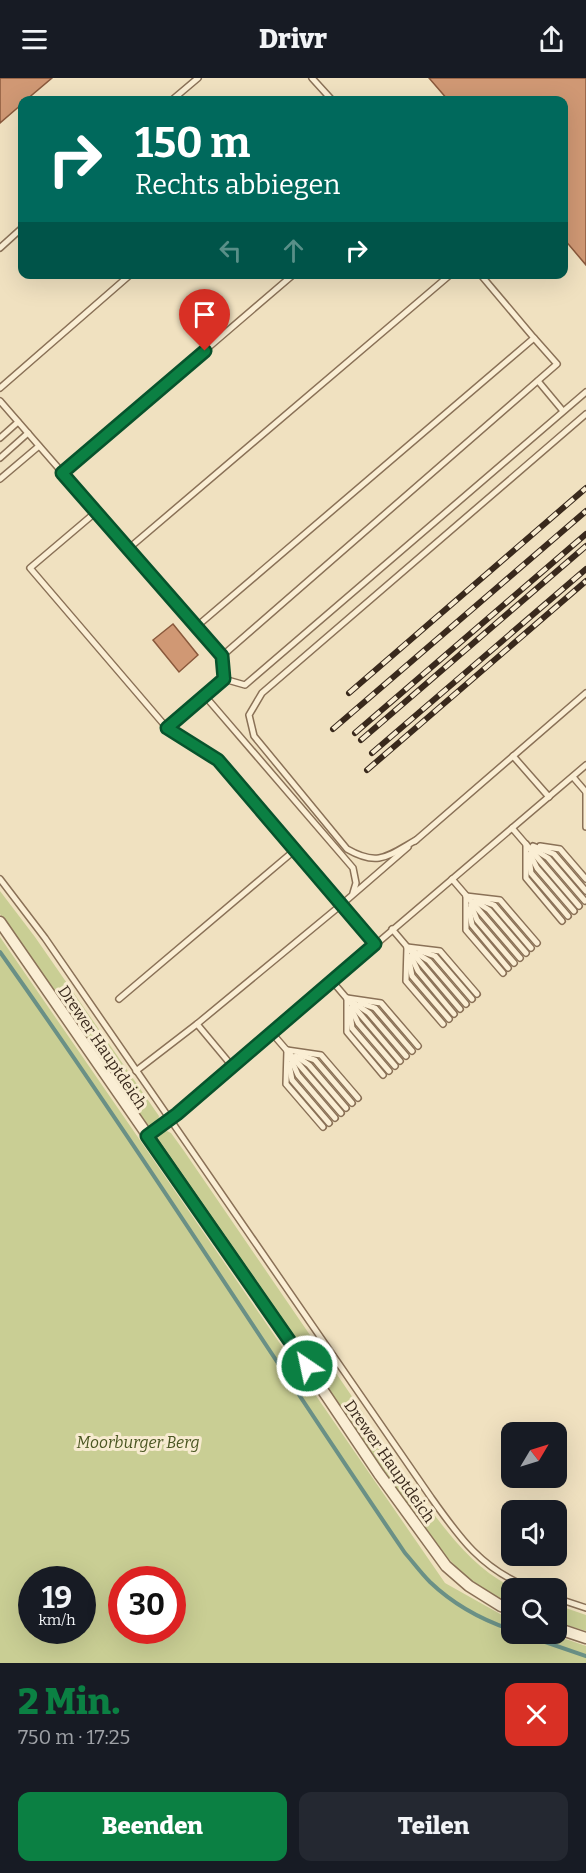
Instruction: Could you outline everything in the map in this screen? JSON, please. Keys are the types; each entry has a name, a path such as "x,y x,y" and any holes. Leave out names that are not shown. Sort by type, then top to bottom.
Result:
{"street":[{"name":"Drewer Hauptdeich","path":"0,922 379,1474 446,1566 469,1586 501,1606"},
{"path":"567,1632 586,1638"}],"lane":[{"path":"177,96 198,78"},
{"path":"312,78 328,96"},
{"path":"0,248 18,232"},
{"path":"0,388 125,279"},
{"path":"62,473 288,279"},
{"path":"128,549 445,279"},
{"path":"222,656 557,364 484,279"},
{"path":"196,627 534,339"},
{"path":"538,381 563,411"},
{"path":"224,679 246,685 586,392"},
{"path":"0,401 222,656 224,679"},
{"path":"416,840 378,859 361,857 347,849 254,736 249,715 262,693 586,414"},
{"path":"0,438 18,422"},
{"path":"0,458 28,433"},
{"path":"0,479 39,446"},
{"path":"96,512 30,568 167,728 218,760 375,944"},
{"path":"167,728 224,679"},
{"path":"136,1071 197,1024 352,896 586,693"},
{"path":"205,696 353,868 356,883 352,896"},
{"path":"513,756 549,797"},
{"path":"147,1136 169,1120 586,765"},
{"path":"573,777 586,792 586,827"},
{"path":"512,828 579,906"},
{"path":"526,844 560,849 586,879"},
{"path":"526,844 554,854 586,891"},
{"path":"526,844 548,858 585,901"},
{"path":"526,844 537,868 574,911"},
{"path":"526,844 531,873 568,916"},
{"path":"526,844 526,878 562,921"},
{"path":"118,999 295,850"},
{"path":"0,879 45,938 465,1545 507,1578"},
{"path":"452,879 520,958"},
{"path":"466,896 500,900 537,943"},
{"path":"466,896 494,905 531,948"},
{"path":"466,896 489,910 526,953"},
{"path":"466,896 477,920 514,963"},
{"path":"466,896 472,925 508,968"},
{"path":"466,896 466,930 503,973"},
{"path":"392,929 460,1009"},
{"path":"407,946 440,951 477,994"},
{"path":"407,946 435,956 471,999"},
{"path":"407,946 429,961 466,1004"},
{"path":"407,946 418,971 454,1014"},
{"path":"407,946 412,976 449,1019"},
{"path":"407,946 406,981 443,1024"},
{"path":"332,981 400,1061"},
{"path":"347,998 381,1003 418,1046"},
{"path":"347,998 375,1008 412,1051"},
{"path":"347,998 369,1013 406,1056"},
{"path":"347,998 358,1023 395,1066"},
{"path":"347,998 352,1028 389,1071"},
{"path":"347,998 347,1032 383,1076"},
{"path":"197,1024 232,1066"},
{"path":"272,1032 340,1113"},
{"path":"287,1050 321,1055 358,1098"},
{"path":"287,1050 315,1060 352,1103"},
{"path":"287,1050 309,1065 346,1108"},
{"path":"287,1050 298,1075 335,1118"},
{"path":"287,1050 292,1080 329,1123"},
{"path":"287,1050 286,1084 323,1128"},
{"path":"567,1602 586,1608"}],"green space":[{"path":"0,891 35,937 159,1116 154,1125 148,1127 0,914"},
{"name":"Moorburger Berg","path":"0,937 445,1583 501,1614 501,1644 567,1644 567,1639 586,1646 586,1663 0,1663"},
{"path":"162,1132 171,1133 184,1151 364,1414 361,1424 399,1478 408,1480 467,1554 501,1581 501,1601 469,1579 445,1555 414,1516 154,1140"},
{"path":"567,1608 586,1615 586,1631 567,1625"}],"building":[{"path":"0,78 52,78 31,96 18,96 18,107 0,123"},
{"path":"429,78 586,78 586,265 568,244 568,96 445,96"},
{"path":"173,624 198,655 179,672 153,640"}],"waterway":[{"path":"0,952 103,1101 405,1553 430,1582 448,1597 479,1616 501,1626"},
{"path":"551,1644 586,1656"}],"railway":[{"path":"349,693 586,488"},
{"path":"333,729 586,511"},
{"path":"355,733 586,534"},
{"path":"361,740 586,546"},
{"path":"372,753 586,569"},
{"path":"367,770 586,581"}],"route":[{"path":"205,351 62,473 222,656 224,679 167,728 218,760 375,944 177,1114 147,1136 307,1366"}]}
